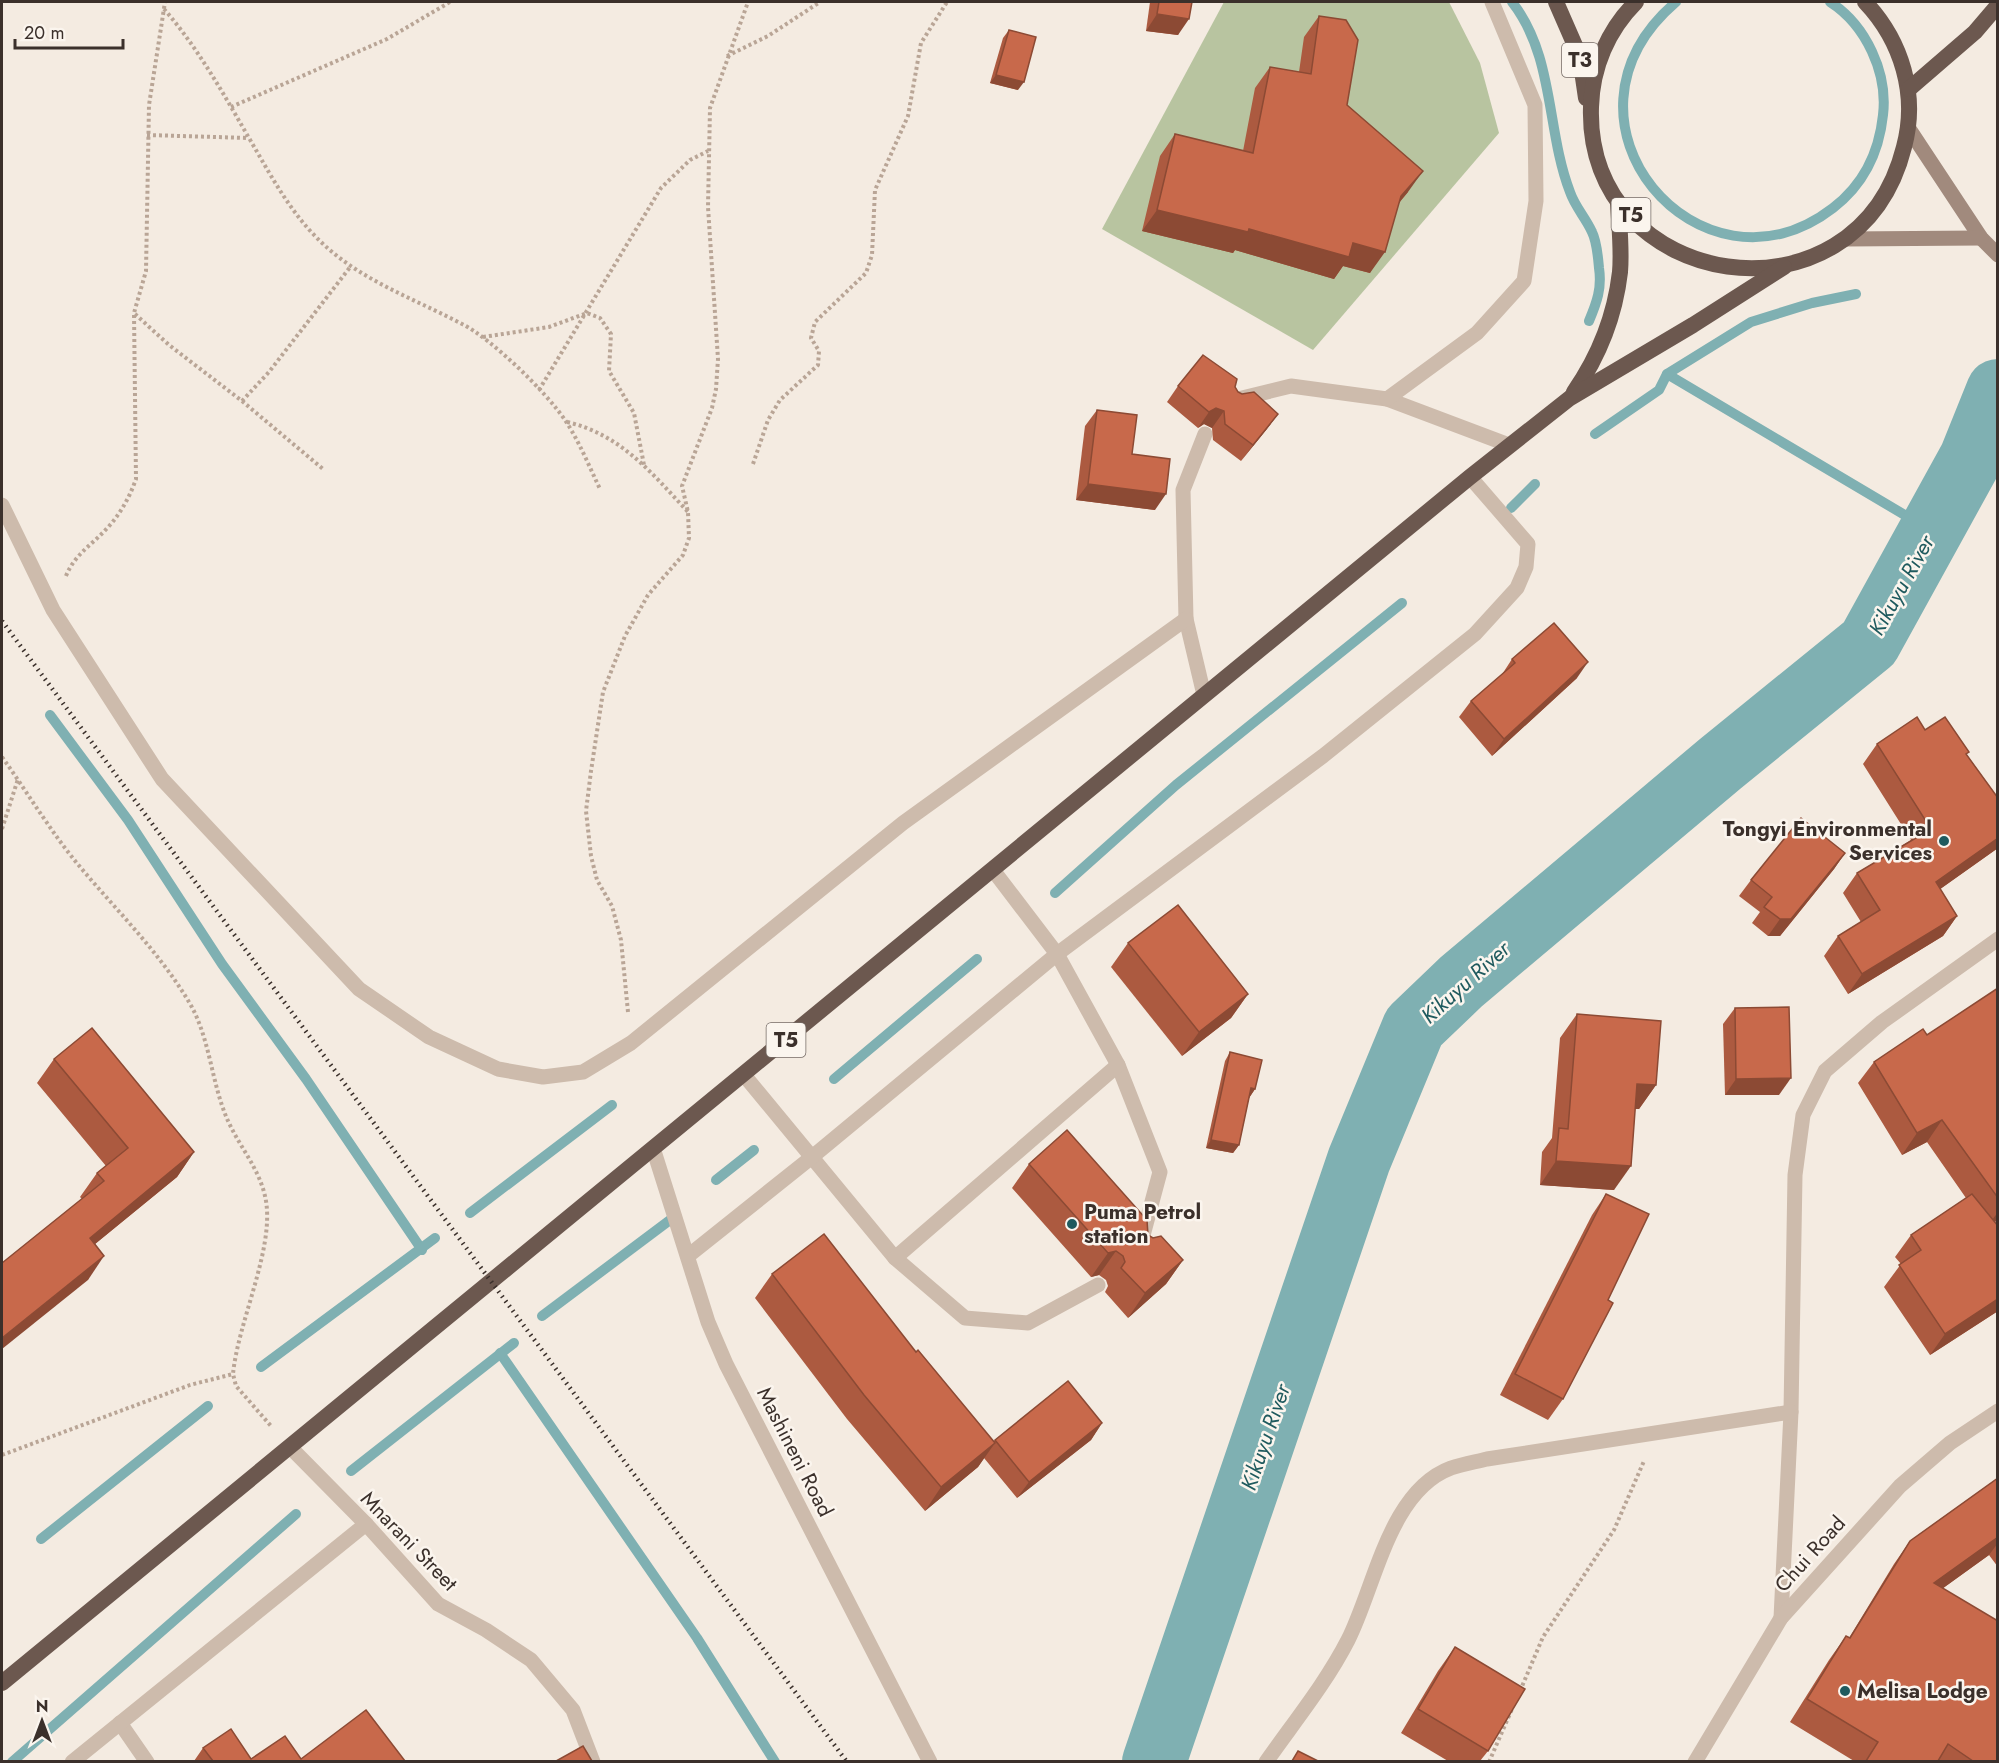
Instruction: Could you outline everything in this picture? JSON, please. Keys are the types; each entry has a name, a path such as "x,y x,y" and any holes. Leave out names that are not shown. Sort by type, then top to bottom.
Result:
{"highway":[{"name":"T3","path":"1556,2 1580,57 1590,123"},
{"name":"T5","path":"1636,2 1623,15 1602,49 1592,88 1590,123 1595,152 1604,177 1618,202 1650,236 1691,259 1737,270 1784,267"},
{"name":"T5","path":"2,1683 1470,477 1570,398 1693,325 1784,267 1816,256 1846,239 1877,209 1898,171 1909,129 1909,89 1898,51 1879,16 1864,2"},
{"path":"1909,89 1975,32 1998,5"},
{"name":"T5","path":"1570,398 1592,365 1612,315 1620,270 1618,202"}],"main road":[{"path":"1909,129 1981,238 1998,255"},
{"path":"1846,239 1981,238"}],"street":[{"path":"1387,399 1477,333 1524,280 1536,201 1535,105 1492,2"},
{"path":"1233,401 1291,386 1387,399 1509,446"},
{"path":"1204,695 1186,620 1183,490 1205,434"},
{"path":"688,1256 812,1157 1057,954 1377,713 1476,634 1517,588 1526,567 1528,543 1470,477"},
{"path":"2,506 53,610 162,779 358,989 429,1037 498,1069 543,1077 584,1072 631,1043 903,823 1186,620"},
{"path":"993,870 1057,954 1118,1065 1160,1172 1138,1253"},
{"path":"1781,1618 1791,1412 1795,1175 1803,1115 1826,1071 1882,1022 1998,939"},
{"path":"895,1258 1118,1065"},
{"path":"744,1075 895,1258 965,1318 1028,1323 1098,1285"},
{"name":"Mashineni Road","path":"654,1148 708,1322 726,1364 930,1761"},
{"name":"Chui Road","path":"1695,1761 1781,1618 1900,1486 1950,1443 1998,1411"},
{"path":"1266,1761 1334,1664 1361,1612 1390,1535 1404,1507 1426,1484 1450,1468 1487,1459 1791,1412"},
{"name":"Mnarani Street","path":"290,1447 366,1524 438,1604 486,1630 531,1660 573,1710 593,1761"},
{"path":"72,1761 366,1524"},
{"path":"120,1723 147,1761"}],"path":[{"path":"53,610 70,565 110,526 129,497 136,479 134,313 146,271 149,105 165,2"},
{"path":"231,107 387,39 450,2"},
{"path":"631,1043 621,940 612,906 597,880 590,848 586,811 603,692 625,636 648,595 683,555 689,538 688,512 682,486 711,408 716,389 718,359 708,207 710,108 726,56 748,2"},
{"path":"726,56 768,36 820,2"},
{"path":"753,464 768,420 780,400 818,365 819,351 812,339 815,322 866,273 872,255 875,190 908,116 921,43 946,2"},
{"path":"164,9 195,48 289,204 315,236 351,266 390,290 464,325 482,337 539,390 566,422 600,489"},
{"path":"147,135 249,138"},
{"path":"539,390 661,188 690,160 708,151"},
{"path":"243,401 269,372 351,266"},
{"path":"134,313 169,345 243,401 323,469"},
{"path":"482,337 549,327 587,313 600,318 611,334 609,371 634,413 644,465"},
{"path":"566,422 591,428 619,443 644,465 688,512"},
{"path":"2,757 80,867 129,920 190,1003 205,1041 228,1122 253,1164 266,1200 266,1238 249,1299 233,1374 236,1386 290,1447"},
{"path":"2,829 18,779"},
{"path":"2,1455 190,1385 233,1374"},
{"path":"1517,1698 1543,1637 1614,1530 1657,1433"},
{"path":"1489,1761 1513,1708"}],"green space":[{"path":"1224,2 1449,2 1480,63 1499,133 1313,350 1102,229"}],"building":[{"path":"1159,2 1192,2 1189,19 1157,14"},
{"path":"1319,16 1346,20 1358,40 1347,105 1423,171 1401,196 1385,252 1353,243 1349,257 1249,229 1248,232 1157,210 1175,134 1253,153 1270,67 1311,74"},
{"path":"1009,30 1036,37 1024,82 996,75"},
{"path":"1203,355 1237,379 1235,387 1238,392 1242,394 1254,392 1278,414 1253,445 1225,424 1224,411 1216,408 1209,412 1178,386"},
{"path":"1097,410 1137,415 1132,454 1170,459 1166,494 1088,484"},
{"path":"1554,623 1588,662 1504,739 1471,701 1515,663 1512,659"},
{"path":"1917,717 1925,730 1945,717 1969,752 1966,754 1998,798 1998,838 1936,882 1957,916 1862,974 1838,936 1880,910 1857,873 1931,829 1877,744"},
{"path":"1801,818 1845,853 1791,919 1780,919 1764,907 1772,897 1751,880"},
{"path":"1178,905 1248,994 1199,1032 1128,943"},
{"path":"1998,988 1998,1198 1942,1120 1917,1133 1874,1062 1923,1029 1927,1035"},
{"path":"1789,1007 1791,1078 1736,1079 1735,1008"},
{"path":"1577,1014 1661,1021 1656,1085 1637,1084 1631,1166 1556,1161 1559,1128 1568,1129"},
{"path":"92,1028 194,1152 90,1238 104,1256 2,1338 2,1263 104,1181 97,1173 128,1148 54,1059"},
{"path":"1230,1052 1262,1060 1255,1089 1251,1088 1239,1145 1211,1140"},
{"path":"1067,1130 1147,1220 1148,1235 1153,1238 1161,1236 1183,1260 1145,1293 1121,1268 1125,1262 1123,1256 1116,1251 1108,1253 1029,1164"},
{"path":"1606,1194 1649,1214 1608,1300 1613,1303 1563,1399 1515,1374"},
{"path":"1972,1194 1998,1226 1998,1299 1945,1334 1899,1265 1921,1250 1911,1235"},
{"path":"824,1234 916,1352 918,1350 995,1443 941,1487 864,1395 772,1274"},
{"path":"1068,1381 1102,1423 1029,1482 995,1440"},
{"path":"1998,1478 1998,1537 1934,1583 1998,1621 1998,1761 1973,1761 1948,1744 1938,1761 1866,1761 1878,1742 1807,1699 1846,1636 1850,1638 1910,1541"},
{"path":"1455,1647 1525,1689 1488,1751 1418,1709"},
{"path":"366,1710 405,1761 213,1761 203,1748 231,1729 251,1759 285,1736 301,1759"},
{"path":"583,1746 592,1761 556,1761"},
{"path":"1298,1751 1318,1761 1292,1761"}],"waterway":[{"path":"1512,2 1526,23 1536,46 1543,70 1562,168 1572,197 1595,240 1600,282 1589,321"},
{"path":"1676,2 1637,49 1623,99 1630,146 1653,188 1689,219 1733,236 1783,233 1833,208 1853,189 1873,155 1881,129 1884,99 1878,67 1872,51 1854,23 1830,2"},
{"path":"1595,434 1659,390 1667,374 1751,322 1812,303 1856,294"},
{"path":"1667,374 1930,530"},
{"name":"Kikuyu River","path":"1154,1762 1359,1160 1414,1027 1461,982 1720,764 1869,643 1971,458 1998,391"},
{"path":"1511,508 1535,484"},
{"path":"1055,893 1176,785 1402,603"},
{"path":"50,715 128,820 222,964 306,1079 422,1250"},
{"path":"834,1079 977,959"},
{"path":"470,1213 612,1105"},
{"path":"716,1180 754,1150"},
{"path":"542,1316 670,1220"},
{"path":"261,1367 435,1238"},
{"path":"351,1471 514,1343"},
{"path":"500,1353 697,1638 775,1762"},
{"path":"41,1539 208,1406"},
{"path":"12,1762 296,1514"}],"railway":[{"path":"2,621 847,1762"}],"place":[{"name":"Tongyi Environmental Services","path":"1944,841"},
{"name":"Puma Petrol station","path":"1072,1224"},
{"name":"Melisa Lodge","path":"1845,1691"}]}
